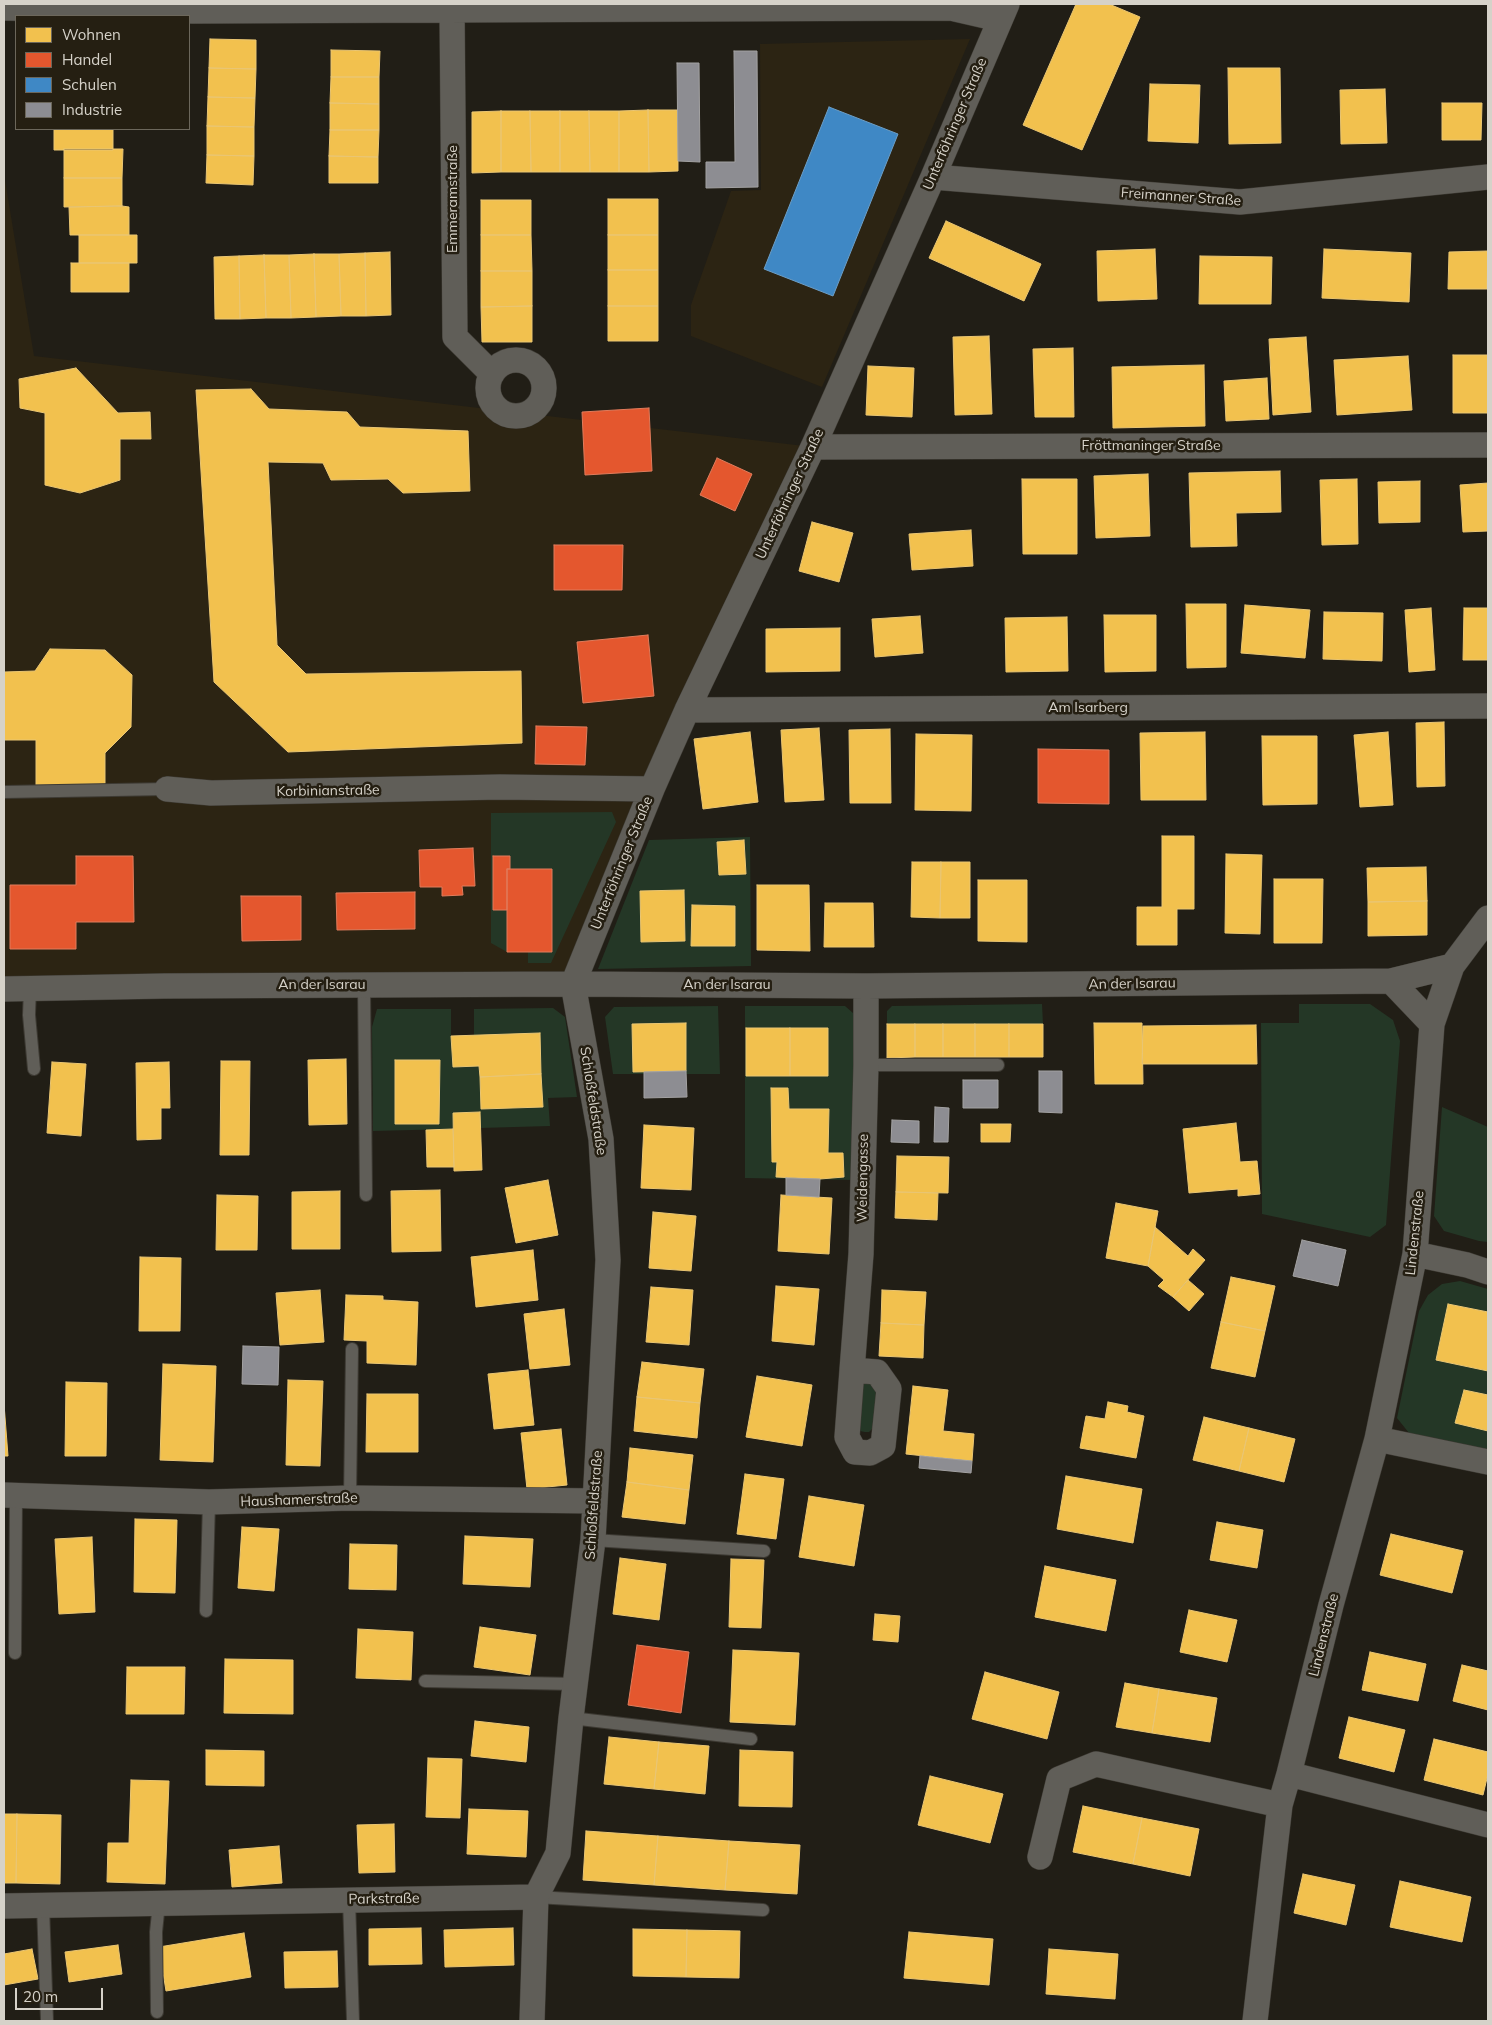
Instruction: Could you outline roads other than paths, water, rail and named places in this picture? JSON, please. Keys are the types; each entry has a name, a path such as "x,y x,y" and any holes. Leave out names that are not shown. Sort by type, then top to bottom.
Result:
{"street":[{"path":"4,8 204,7 452,10 951,8 1003,11"},
{"name":"Emmeramstraße","path":"452,10 455,337 492,374"},
{"name":"Unterföhringer Straße","path":"573,984 652,789 687,710 813,447 933,177 1003,11"},
{"name":"Freimanner Straße","path":"933,177 1240,202 1488,177"},
{"name":"Fröttmaninger Straße","path":"813,447 1488,445"},
{"name":"Am Isarberg","path":"687,710 1488,706"},
{"name":"Korbinianstraße","path":"167,789 211,793 500,787 652,789"},
{"name":"Lindenstraße","path":"1255,2021 1280,1805 1331,1605 1377,1439 1415,1254 1432,1024 1452,966 1488,918"},
{"name":"An der Isarau","path":"4,989 573,984 866,986 1391,981 1452,966"},
{"path":"1391,981 1432,1024"},
{"name":"Schloßfeldstraße","path":"532,2021 536,1897 558,1853 571,1718 593,1540 608,1260 601,1139 573,984"},
{"name":"Weidengasse","path":"852,1370 862,1254 866,986"},
{"path":"1415,1254 1467,1265 1488,1272"},
{"path":"1377,1439 1488,1462"},
{"name":"Haushamerstraße","path":"10,1495 209,1502 350,1498 595,1501"},
{"path":"1040,1857 1059,1780 1096,1764 1280,1805"},
{"path":"1289,1774 1488,1825"},
{"name":"Parkstraße","path":"4,1906 536,1897"}],"lane":[{"name":"Korbinianstraße","path":"4,792 167,789"},
{"path":"364,985 366,1194"},
{"path":"30,988 29,1015 34,1069"},
{"path":"866,1065 998,1065"},
{"path":"350,1498 352,1349"},
{"path":"10,1495 15,1653"},
{"path":"206,1611 209,1502"},
{"path":"593,1540 764,1551"},
{"path":"425,1681 575,1684"},
{"path":"571,1718 751,1739"},
{"name":"Parkstraße","path":"536,1897 763,1910"},
{"path":"349,1900 353,2021"},
{"path":"158,2012 156,1932 159,1903"},
{"path":"43,1905 47,2021"}]}
